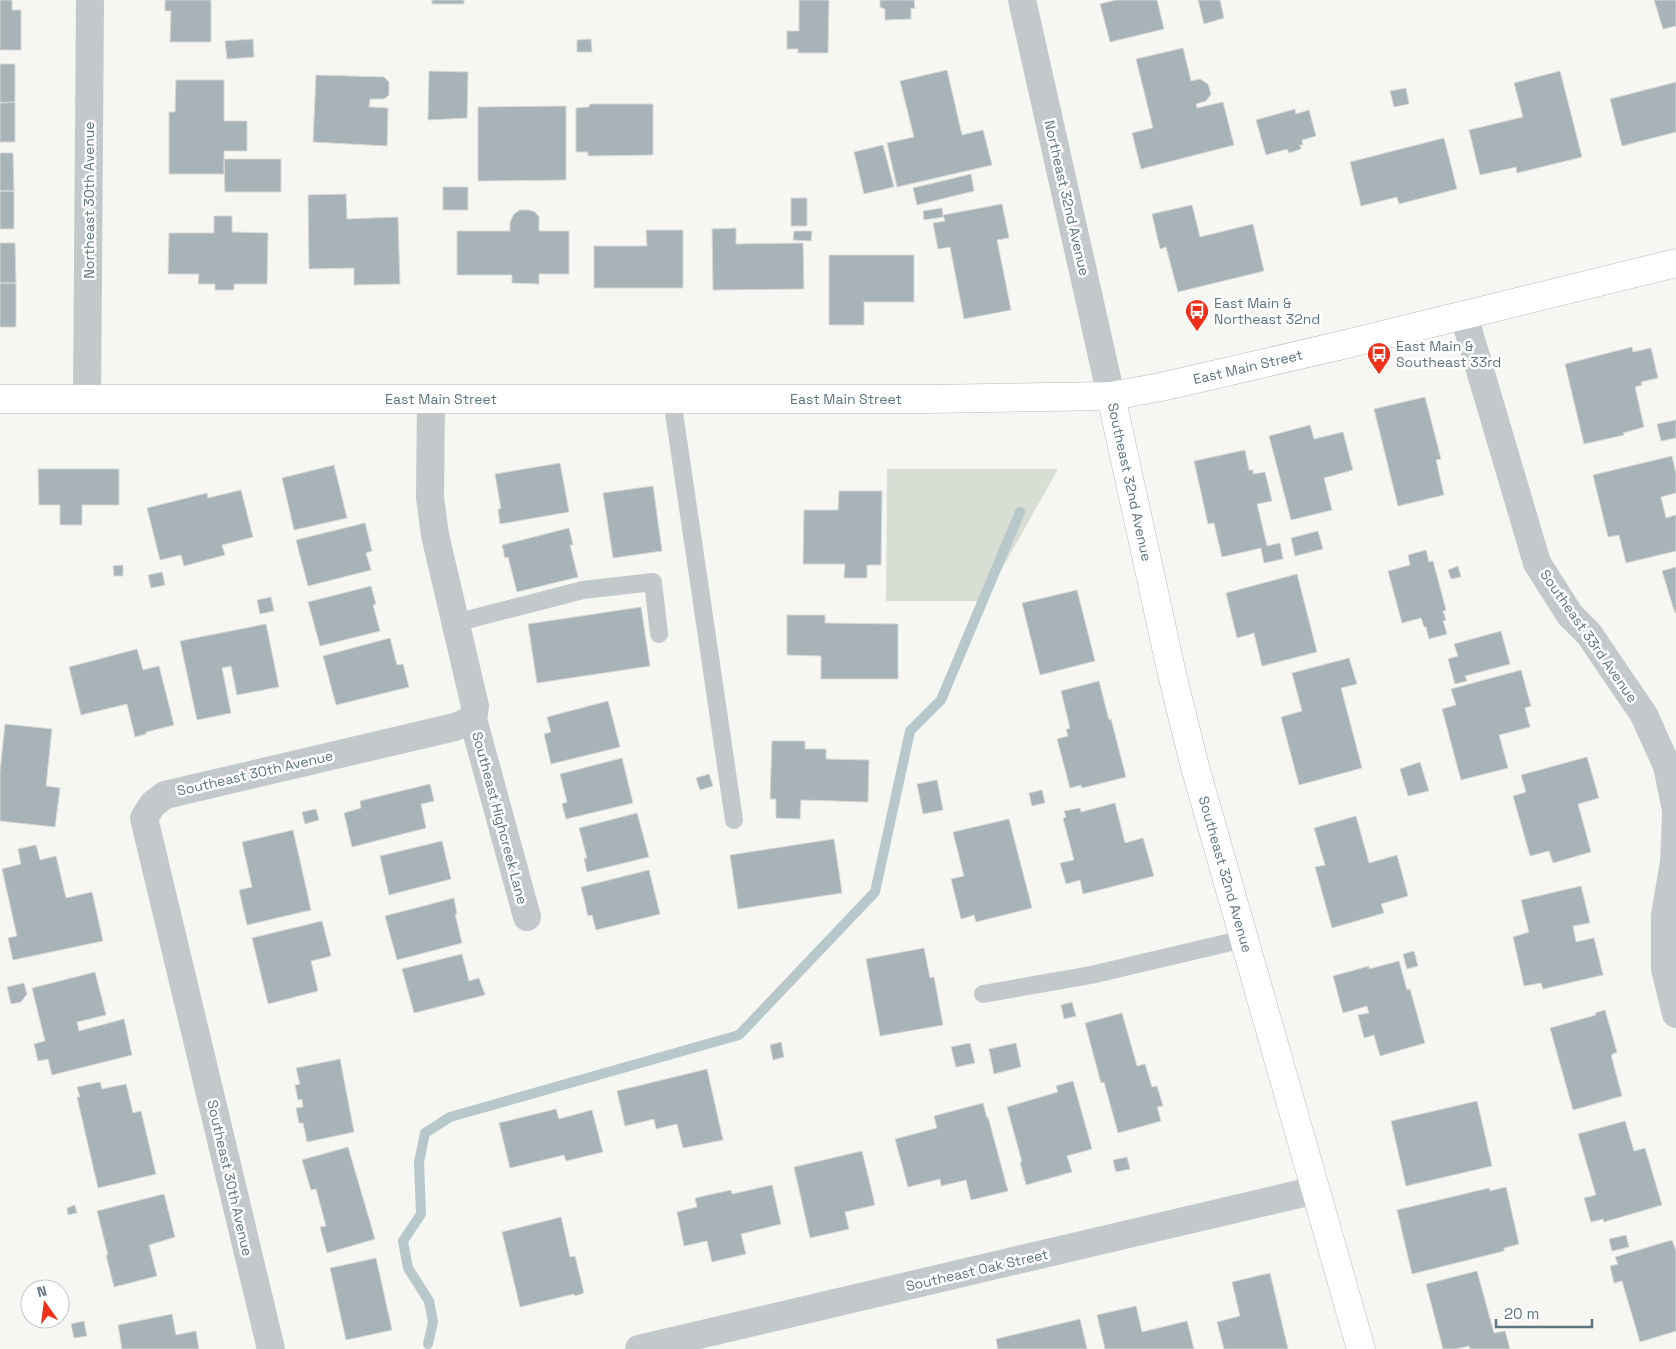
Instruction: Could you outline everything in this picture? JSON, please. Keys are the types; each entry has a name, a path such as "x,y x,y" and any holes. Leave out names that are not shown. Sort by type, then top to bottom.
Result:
{"main road":[{"name":"East Main Street","path":"0,399 928,399 1111,396 1464,316 1676,264"},
{"name":"Southeast 32nd Avenue","path":"1111,396 1172,674 1195,767 1361,1349"}],"street":[{"name":"Northeast 30th Avenue","path":"87,399 90,0"},
{"name":"Northeast 32nd Avenue","path":"1022,0 1111,396"},
{"name":"Southeast 33rd Avenue","path":"1464,316 1537,563 1570,615 1589,634 1644,716 1667,766 1676,810"},
{"path":"431,398 430,510 475,706 473,719"},
{"name":"Southeast Highcreek Lane","path":"473,719 527,917"},
{"name":"Southeast 30th Avenue","path":"270,1349 144,818 153,804 165,794 455,727 473,719"},
{"path":"1676,815 1674,862 1665,915 1665,969 1676,1014"},
{"name":"Southeast Oak Street","path":"639,1349 1316,1190"}],"lane":[{"path":"672,399 734,820"},
{"path":"455,623 583,590 653,582 660,634"},
{"path":"983,994 1091,975 1244,940"}],"shaded area":[{"path":"887,469 1058,469 984,601 886,601"}],"building":[{"path":"0,0 12,0 12,10 21,10 21,50 0,50"},
{"path":"165,0 211,0 211,42 170,42 171,11 165,11"},
{"path":"432,0 464,0 464,4 432,4"},
{"path":"799,0 829,0 828,53 798,53 798,49 787,49 787,31 799,31"},
{"path":"880,0 914,0 915,9 911,8 911,19 885,20 885,9 880,7"},
{"path":"1116,0 1157,0 1164,29 1110,42 1100,4"},
{"path":"1198,0 1220,0 1224,18 1204,24"},
{"path":"1654,0 1676,0 1676,26 1663,29"},
{"path":"253,39 254,57 227,59 225,41"},
{"path":"591,39 592,52 577,52 577,40"},
{"path":"1183,48 1191,81 1200,79 1208,84 1211,94 1206,101 1196,104 1197,108 1223,102 1234,145 1141,169 1132,133 1153,128 1136,59"},
{"path":"0,64 15,64 15,102 0,103"},
{"path":"947,70 962,135 983,130 992,165 897,187 887,143 914,137 900,81"},
{"path":"429,71 468,72 467,118 428,120"},
{"path":"1560,71 1582,157 1517,173 1516,167 1480,175 1469,130 1523,117 1514,83"},
{"path":"316,75 384,77 389,82 389,95 384,99 370,99 369,107 388,108 387,146 313,142"},
{"path":"176,80 224,80 224,121 247,121 247,151 224,151 224,174 169,174 169,112 175,112"},
{"path":"1676,82 1676,132 1622,146 1610,99"},
{"path":"1406,88 1409,104 1394,107 1390,91"},
{"path":"15,102 15,142 0,142 0,103"},
{"path":"590,104 653,104 653,155 588,156 588,152 576,152 576,108 589,107"},
{"path":"566,106 566,180 478,181 478,107"},
{"path":"1295,109 1296,114 1309,110 1316,136 1302,140 1303,145 1300,145 1301,149 1289,153 1287,149 1266,155 1256,120"},
{"path":"1444,138 1457,189 1399,204 1397,197 1361,206 1350,162"},
{"path":"883,145 894,187 864,194 854,152"},
{"path":"0,153 13,153 14,191 0,191"},
{"path":"224,159 281,159 281,192 225,192"},
{"path":"971,174 974,191 917,205 913,188"},
{"path":"443,187 468,187 468,210 443,210"},
{"path":"0,191 14,191 14,229 0,229"},
{"path":"346,194 347,219 398,217 400,284 354,285 354,268 309,269 308,195"},
{"path":"791,198 807,198 807,226 791,226"},
{"path":"1002,204 1009,238 997,240 1011,310 964,319 950,247 938,249 933,223 945,221 943,215"},
{"path":"1192,205 1200,237 1253,224 1264,271 1178,292 1166,247 1160,249 1152,214"},
{"path":"942,208 943,217 924,220 923,211"},
{"path":"520,210 535,212 539,217 539,231 569,231 569,274 539,274 539,284 512,283 512,275 457,275 457,231 510,231 510,222 514,214"},
{"path":"214,216 232,216 232,232 268,233 267,284 234,284 234,290 215,290 215,284 198,284 199,274 168,274 169,233 214,233"},
{"path":"736,228 736,244 803,243 804,289 713,290 712,229"},
{"path":"646,230 683,230 683,288 594,288 594,246 647,246"},
{"path":"794,231 812,231 811,241 793,240"},
{"path":"0,243 15,243 16,283 0,283"},
{"path":"829,255 914,255 914,302 864,302 864,325 829,325"},
{"path":"0,283 16,283 16,327 0,327"},
{"path":"1632,347 1633,352 1651,348 1658,378 1641,382 1642,385 1635,387 1644,427 1623,433 1624,435 1584,444 1565,364"},
{"path":"1425,397 1441,459 1436,460 1444,495 1398,506 1374,409"},
{"path":"1676,420 1676,438 1661,441 1657,424"},
{"path":"1310,425 1314,439 1343,432 1353,470 1324,478 1332,510 1291,520 1269,436"},
{"path":"1245,450 1249,470 1253,470 1253,474 1265,472 1272,501 1257,504 1267,546 1280,543 1283,559 1264,563 1261,548 1222,557 1214,523 1208,524 1194,461"},
{"path":"1672,456 1676,474 1676,493 1661,497 1666,518 1676,515 1676,551 1626,563 1619,535 1608,537 1593,475"},
{"path":"560,463 569,512 500,524 498,509 501,509 495,474"},
{"path":"334,465 347,518 294,530 282,478"},
{"path":"38,469 119,469 119,505 82,505 82,525 60,525 60,505 39,505"},
{"path":"653,486 662,551 613,558 603,493"},
{"path":"241,490 253,537 222,545 225,555 184,566 181,555 160,560 147,508 207,493 208,498"},
{"path":"839,491 882,491 881,565 867,565 867,578 844,578 845,564 803,564 804,510 838,510"},
{"path":"365,523 372,551 366,553 371,570 308,586 296,540"},
{"path":"569,528 573,545 570,545 578,577 517,592 508,557 505,558 502,545"},
{"path":"1318,531 1323,549 1295,556 1291,538"},
{"path":"1426,550 1429,562 1433,561 1446,610 1443,611 1446,620 1443,621 1447,634 1429,639 1421,618 1402,623 1388,571 1410,565 1408,555"},
{"path":"123,565 123,576 114,576 113,566"},
{"path":"1458,566 1461,577 1451,579 1448,570"},
{"path":"1676,567 1676,613 1675,613 1662,571"},
{"path":"162,572 165,585 151,588 148,575"},
{"path":"1297,574 1317,652 1262,666 1254,633 1237,638 1226,593"},
{"path":"371,586 376,604 373,605 380,631 320,646 308,602"},
{"path":"1077,590 1095,661 1040,675 1022,603"},
{"path":"271,597 274,611 260,614 257,600"},
{"path":"641,607 650,666 537,683 528,624"},
{"path":"787,615 825,615 825,623 898,624 898,679 821,679 821,656 787,655"},
{"path":"266,624 279,687 237,695 231,666 222,668 231,713 197,720 180,641"},
{"path":"1501,631 1510,664 1465,676 1467,681 1455,684 1448,659 1458,656 1454,644"},
{"path":"390,638 397,665 403,664 409,687 336,705 323,656"},
{"path":"137,649 143,670 159,666 174,725 146,732 146,734 135,737 127,704 81,715 69,667"},
{"path":"1349,658 1357,684 1341,688 1362,768 1299,785 1281,717 1302,711 1292,673"},
{"path":"1521,670 1531,706 1525,708 1530,727 1499,735 1508,768 1461,780 1442,709 1456,705 1451,689"},
{"path":"1099,681 1126,777 1082,788 1081,785 1070,788 1057,739 1068,736 1066,730 1070,728 1061,691"},
{"path":"608,701 620,747 551,764 544,734 551,732 547,717"},
{"path":"5,724 52,729 46,786 60,788 55,827 0,821 0,772"},
{"path":"772,741 805,741 805,749 826,749 826,759 869,760 868,802 801,800 800,819 776,818 776,799 770,799"},
{"path":"1587,757 1599,798 1578,804 1591,852 1553,863 1549,851 1530,856 1513,796 1526,792 1521,775"},
{"path":"622,758 633,803 566,819 562,804 567,802 560,774"},
{"path":"1420,762 1429,791 1408,796 1400,769"},
{"path":"709,774 713,786 700,790 696,778"},
{"path":"937,780 943,810 923,814 917,784"},
{"path":"430,784 434,801 421,804 426,828 352,847 344,813 361,808 360,801"},
{"path":"1042,790 1045,803 1032,806 1029,793"},
{"path":"1115,803 1125,843 1143,838 1154,876 1083,894 1080,880 1066,884 1060,863 1074,860 1063,818 1066,817 1064,811 1080,808 1081,812"},
{"path":"316,809 319,820 305,824 302,812"},
{"path":"637,813 649,857 587,872 584,858 587,858 579,828"},
{"path":"1356,816 1369,863 1397,855 1408,896 1381,904 1384,913 1332,928 1315,867 1325,865 1314,828"},
{"path":"1009,819 1032,908 976,922 974,915 961,919 951,879 964,876 953,832"},
{"path":"293,830 311,910 247,925 239,890 252,887 242,842"},
{"path":"834,839 842,893 738,909 730,855"},
{"path":"442,841 451,879 389,895 380,856"},
{"path":"36,845 40,860 56,856 66,898 92,892 103,941 13,960 8,938 17,936 2,869 21,864 18,849"},
{"path":"649,870 660,914 596,930 592,915 588,916 581,887"},
{"path":"1581,886 1590,923 1573,926 1576,942 1594,938 1603,975 1543,989 1541,983 1524,986 1513,937 1529,932 1521,900"},
{"path":"454,898 457,914 455,914 462,943 397,960 385,916"},
{"path":"322,921 331,956 311,961 318,991 268,1004 252,938"},
{"path":"924,948 930,978 934,977 943,1025 880,1036 866,959"},
{"path":"1414,951 1418,966 1407,969 1403,954"},
{"path":"462,954 469,981 479,978 485,995 414,1013 402,969"},
{"path":"1399,961 1407,990 1410,989 1425,1043 1380,1056 1374,1035 1364,1038 1358,1015 1369,1013 1367,1006 1343,1013 1333,976 1369,966 1369,969"},
{"path":"95,972 106,1015 77,1022 79,1031 124,1019 132,1055 52,1075 48,1059 38,1061 34,1044 45,1041 32,988"},
{"path":"24,983 27,994 21,1002 11,1004 7,987"},
{"path":"1072,1002 1076,1016 1064,1019 1061,1005"},
{"path":"1605,1010 1617,1052 1611,1055 1622,1096 1573,1110 1550,1028 1596,1015 1595,1013"},
{"path":"1122,1013 1137,1066 1145,1064 1152,1087 1157,1086 1163,1106 1157,1107 1161,1121 1118,1133 1104,1082 1101,1083 1085,1023"},
{"path":"781,1042 784,1057 773,1060 770,1045"},
{"path":"970,1043 975,1063 956,1067 951,1047"},
{"path":"1016,1043 1021,1067 994,1074 989,1049"},
{"path":"340,1059 354,1132 307,1142 303,1123 299,1123 296,1108 303,1107 302,1099 298,1100 295,1085 300,1084 296,1068"},
{"path":"707,1069 723,1140 683,1148 677,1124 656,1129 654,1119 625,1126 617,1091"},
{"path":"1073,1081 1092,1149 1067,1156 1072,1172 1026,1185 1020,1162 1022,1162 1007,1107 1058,1092 1056,1086"},
{"path":"100,1082 102,1089 126,1084 133,1113 141,1111 156,1174 98,1188 77,1097 80,1097 77,1087"},
{"path":"1477,1101 1492,1166 1406,1186 1391,1121"},
{"path":"983,1103 1008,1191 971,1200 966,1180 941,1186 940,1179 908,1187 895,1139 937,1128 934,1116"},
{"path":"556,1109 559,1119 592,1110 603,1152 566,1161 564,1155 510,1168 499,1123"},
{"path":"1625,1121 1634,1151 1645,1148 1662,1205 1604,1222 1603,1219 1591,1222 1584,1198 1596,1195 1578,1134"},
{"path":"348,1147 375,1239 327,1253 320,1227 326,1226 316,1189 311,1190 302,1160"},
{"path":"862,1151 875,1205 845,1212 849,1229 810,1238 794,1167"},
{"path":"1127,1157 1130,1169 1116,1172 1113,1160"},
{"path":"772,1185 781,1224 741,1234 746,1254 712,1262 707,1241 684,1246 677,1212 697,1207 695,1198 731,1190 732,1194"},
{"path":"1506,1187 1519,1244 1504,1248 1504,1251 1412,1274 1397,1210 1489,1188 1490,1191"},
{"path":"164,1194 175,1237 149,1245 157,1276 114,1287 97,1211"},
{"path":"75,1205 77,1213 68,1215 67,1208"},
{"path":"561,1217 570,1257 575,1256 584,1293 520,1307 502,1232"},
{"path":"1626,1235 1629,1247 1612,1251 1609,1239"},
{"path":"1672,1240 1676,1251 1676,1331 1640,1342 1622,1281 1614,1283 1610,1266 1618,1264 1615,1257"},
{"path":"376,1258 392,1330 346,1340 330,1268"},
{"path":"1477,1271 1494,1333 1505,1331 1510,1349 1470,1349 1469,1346 1443,1349 1426,1284"},
{"path":"1270,1273 1288,1349 1224,1349 1217,1322 1240,1316 1232,1282"},
{"path":"1136,1306 1142,1332 1187,1321 1194,1349 1105,1349 1097,1315"},
{"path":"172,1314 176,1335 196,1331 199,1349 122,1349 118,1325"},
{"path":"1080,1319 1087,1349 998,1349 996,1339"},
{"path":"84,1321 87,1336 74,1338 71,1324"}],"waterway":[{"path":"428,1344 433,1322 429,1301 408,1268 403,1241 421,1214 419,1162 425,1133 450,1117 739,1035 875,892 910,731 941,700 1020,512"}],"place":[{"name":"East Main & Northeast 32nd","path":"1197,332"},
{"name":"East Main & Southeast 33rd","path":"1379,375"}]}
